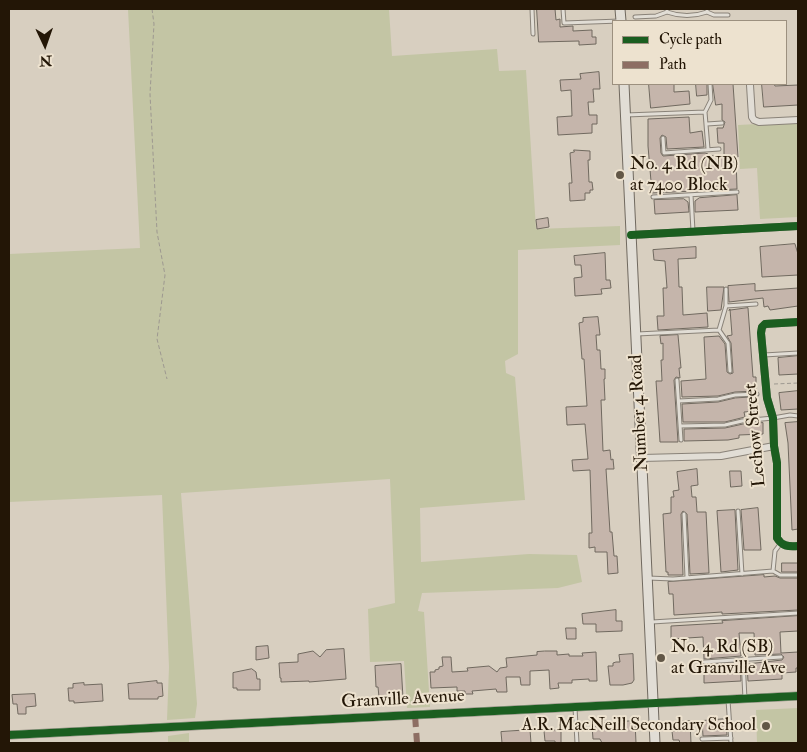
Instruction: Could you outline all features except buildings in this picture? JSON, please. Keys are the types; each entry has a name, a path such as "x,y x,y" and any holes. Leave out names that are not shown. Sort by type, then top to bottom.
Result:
{"main road":[{"name":"Number 4 Road","path":"624,85 655,743"}],"street":[{"path":"750,85 752,117 754,120 759,122 798,120"},
{"path":"631,235 798,226"},
{"name":"Lechow Street","path":"781,544 777,538 777,463 773,418 768,398 761,333 762,327 765,324 798,322"},
{"path":"642,458 720,456 774,446"},
{"path":"781,544 789,547 798,546"},
{"name":"Granville Avenue","path":"9,735 798,696"}],"lane":[{"path":"532,9 533,34"},
{"path":"563,9 564,22 612,21"},
{"path":"635,17 656,16 667,10 679,16 696,16 707,10 714,15 728,15"},
{"path":"708,149 705,112 711,100 710,85"},
{"path":"625,115 705,112"},
{"path":"707,124 722,123"},
{"path":"663,138 664,152 719,149"},
{"path":"653,197 737,192"},
{"path":"691,195 693,232"},
{"path":"719,330 726,306 726,289"},
{"path":"726,306 756,304"},
{"path":"636,334 719,330"},
{"path":"719,330 728,343 730,371"},
{"path":"764,355 798,353"},
{"path":"677,380 681,440"},
{"path":"679,401 757,394"},
{"path":"680,426 725,425 790,414 798,416"},
{"path":"738,511 742,574"},
{"path":"684,514 687,577"},
{"path":"773,570 775,551 781,544"},
{"path":"648,578 673,579 773,570 780,575 798,575"},
{"path":"650,622 798,614"},
{"path":"704,662 781,657"},
{"path":"743,659 746,699"},
{"path":"728,700 731,743"},
{"path":"574,707 578,743"},
{"path":"702,739 731,738"}],"path":[{"path":"152,9 154,24 150,94 157,232 164,275 157,339 167,379"},
{"path":"774,384 798,383"}],"green space":[{"path":"128,9 389,9 392,56 497,49 499,71 526,70 536,229 620,226 620,245 518,250 518,354 505,361 506,373 515,377 525,500 420,508 421,562 529,554 577,555 582,582 558,588 422,593 418,611 424,612 430,707 407,708 404,661 370,662 368,609 395,603 390,479 181,493 197,704 195,718 167,720 169,667 162,495 9,502 9,254 140,248"},
{"path":"798,122 798,217 760,219 757,168 740,169 738,125"},
{"path":"798,708 798,743 757,743 756,710"},
{"path":"189,733 189,743 168,743 168,736"}],"marked path":[{"path":"415,715 417,743"}],"cycle path":[{"path":"631,235 798,226"},
{"path":"798,322 765,324 762,327 761,333 767,398 773,418 777,463 777,538 786,545 798,546"},
{"path":"9,735 798,696"}],"place":[{"name":"No. 4 Rd (NB) at 7400 Block","path":"620,175"},
{"name":"No. 4 Rd (SB) at Granville Ave","path":"661,658"},
{"name":"A.R. MacNeill Secondary School","path":"766,726"}]}
